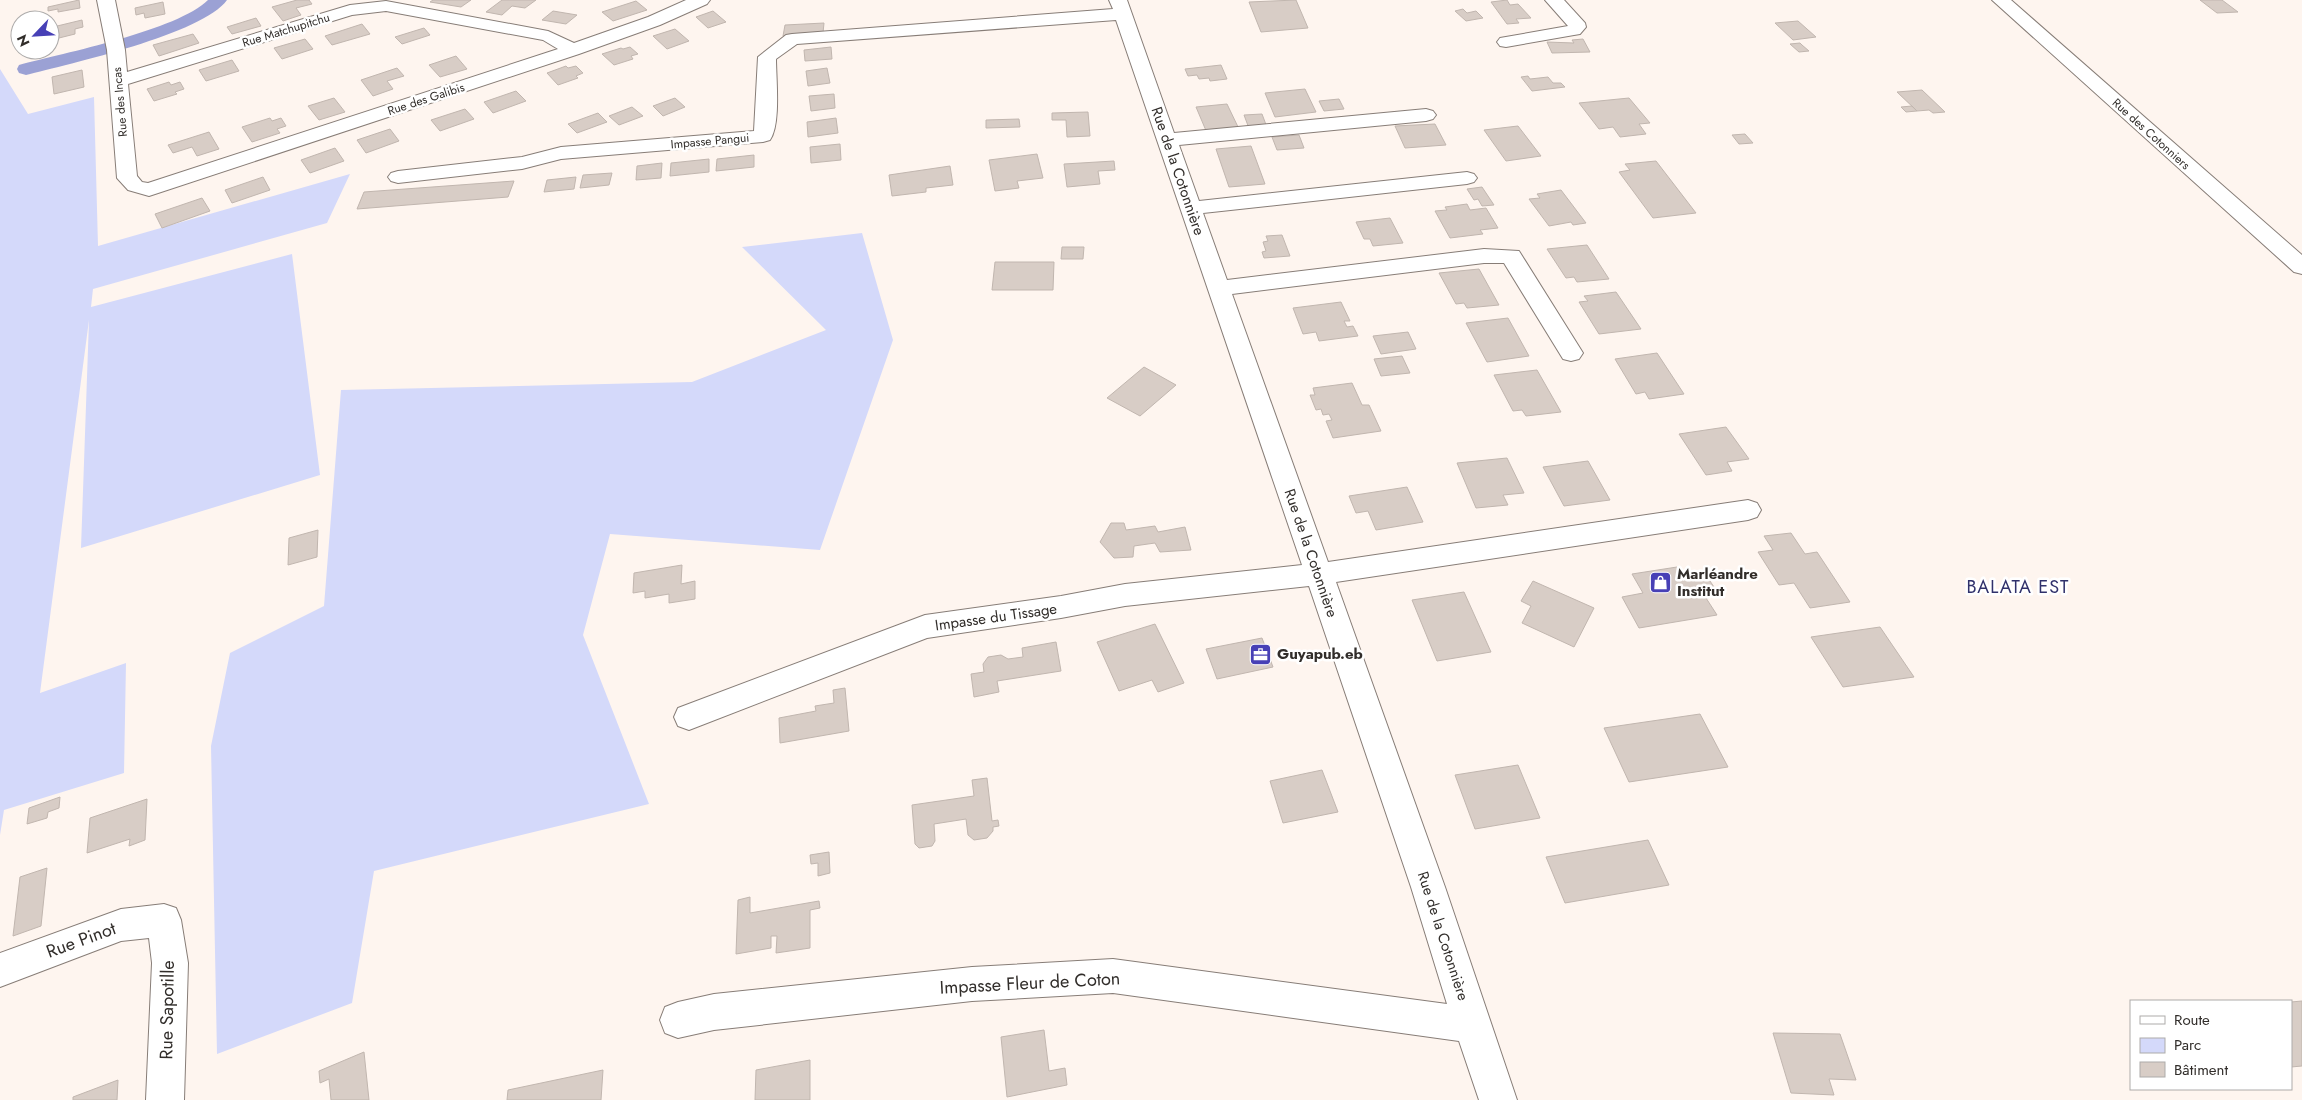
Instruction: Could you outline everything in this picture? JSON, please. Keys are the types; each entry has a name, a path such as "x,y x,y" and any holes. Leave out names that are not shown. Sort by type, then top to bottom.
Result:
{"street":[{"name":"Rue des Incas","path":"106,0 116,50 128,178 135,186 149,190"},
{"name":"Rue des Galibis","path":"149,190 573,50 654,20 701,0"},
{"path":"1506,42 1574,30 1578,27 1554,0"},
{"name":"Rue des Cotonniers","path":"2001,0 2302,267"},
{"name":"Rue Matchupitchu","path":"118,81 350,10 386,6 548,36 573,50"},
{"name":"Rue de la Cotonnière","path":"1121,7 1428,887 1498,1100"},
{"name":"Impasse Pangui","path":"398,177 522,162 561,153 763,136 766,122 767,57 792,39 1121,7"},
{"path":"1166,140 1426,115"},
{"path":"1190,208 1467,178"},
{"path":"1220,288 1484,256 1511,256 1571,353"},
{"name":"Impasse du Tissage","path":"689,717 924,627 1061,607 1125,595 1318,574 1748,510"},
{"name":"Rue Pinot","path":"0,970 121,925 164,920"},
{"name":"Rue Sapotille","path":"164,920 170,963 165,1100"},
{"name":"Impasse Fleur de Coton","path":"678,1020 714,1012 972,984 1113,976 1472,1025"}],"green space":[{"path":"0,69 28,114 94,97 98,246 350,174 327,223 93,289 91,307 292,254 320,475 81,548 89,320 40,693 126,663 124,773 4,810 0,835"},
{"path":"862,233 893,340 820,550 610,534 583,635 649,804 374,871 352,1003 217,1054 211,746 230,653 324,606 341,390 692,382 826,330 742,247"}],"building":[{"path":"79,0 80,8 60,12 58,9 48,10 48,7"},
{"path":"297,0 309,0 312,4 296,8 301,15 283,21 272,7"},
{"path":"433,0 471,0 461,7 430,2"},
{"path":"502,0 536,0 525,8 512,6 502,15 486,12"},
{"path":"1296,0 1308,28 1261,32 1249,2"},
{"path":"1507,0 1510,5 1518,4 1531,18 1516,19 1519,23 1507,24 1491,2"},
{"path":"2200,0 2222,0 2238,12 2217,13"},
{"path":"636,1 647,10 613,21 602,12"},
{"path":"163,2 165,14 145,18 144,13 136,15 135,8"},
{"path":"1463,9 1467,13 1476,11 1483,18 1466,21 1455,11"},
{"path":"553,11 577,15 566,24 542,20"},
{"path":"713,11 726,22 708,28 696,17"},
{"path":"256,18 261,26 232,34 227,27"},
{"path":"82,20 83,27 75,29 75,34 60,38 60,25"},
{"path":"1798,21 1816,37 1793,40 1775,23"},
{"path":"824,23 823,33 783,36 785,25"},
{"path":"362,24 370,34 332,45 325,36"},
{"path":"424,28 430,35 402,44 395,37"},
{"path":"675,29 689,41 667,49 653,36"},
{"path":"193,34 199,43 159,56 153,45"},
{"path":"305,39 313,49 282,59 274,48"},
{"path":"1583,39 1590,52 1552,53 1547,42 1574,43 1572,40"},
{"path":"1800,43 1809,51 1799,52 1790,44"},
{"path":"630,47 638,54 631,56 633,59 614,65 602,54 621,48"},
{"path":"831,47 832,59 805,61 804,50"},
{"path":"456,56 467,69 440,77 429,65"},
{"path":"232,60 239,71 206,81 199,70"},
{"path":"1221,65 1227,79 1210,81 1209,78 1199,79 1197,75 1188,76 1185,69"},
{"path":"566,66 568,68 576,66 583,73 576,76 578,78 558,85 547,73"},
{"path":"397,68 404,76 387,81 393,89 373,96 361,80"},
{"path":"827,68 830,83 808,86 806,71"},
{"path":"82,70 84,87 54,94 52,77"},
{"path":"1528,76 1530,79 1548,77 1553,83 1561,83 1565,87 1532,91 1521,77"},
{"path":"169,82 171,85 180,82 184,89 175,92 177,94 154,101 147,89"},
{"path":"1305,89 1316,112 1275,117 1265,93"},
{"path":"1922,90 1945,112 1917,111 1897,92"},
{"path":"516,91 526,101 493,113 484,102"},
{"path":"834,94 835,108 811,111 809,96"},
{"path":"334,98 345,112 319,120 308,106"},
{"path":"675,98 685,107 663,116 653,106"},
{"path":"1629,98 1650,123 1639,124 1646,134 1620,137 1613,127 1599,129 1579,103"},
{"path":"1339,99 1344,109 1324,111 1319,101"},
{"path":"1227,104 1239,129 1207,133 1196,107"},
{"path":"1912,106 1917,111 1906,112 1901,107"},
{"path":"632,107 643,116 619,125 609,116"},
{"path":"465,109 474,119 440,131 431,120"},
{"path":"1088,112 1090,136 1067,137 1066,120 1052,120 1052,113"},
{"path":"598,113 607,122 577,133 568,124"},
{"path":"1262,114 1268,130 1250,131 1244,115"},
{"path":"270,118 272,121 281,118 286,126 277,129 280,133 252,142 242,127"},
{"path":"836,118 838,133 808,137 807,122"},
{"path":"1019,119 1020,127 986,128 986,120"},
{"path":"1435,124 1446,145 1405,148 1395,126"},
{"path":"1518,126 1541,156 1506,161 1484,130"},
{"path":"390,129 399,141 366,153 357,140"},
{"path":"209,132 219,149 197,156 192,147 173,153 168,145"},
{"path":"1745,134 1753,143 1739,144 1732,135"},
{"path":"1299,135 1304,148 1277,150 1272,137"},
{"path":"840,144 841,160 811,163 810,147"},
{"path":"1251,146 1265,184 1229,187 1216,149"},
{"path":"335,148 344,161 310,173 301,160"},
{"path":"1037,154 1043,178 1017,181 1019,188 995,191 989,160"},
{"path":"754,155 754,167 716,171 717,159"},
{"path":"709,159 709,172 670,176 671,163"},
{"path":"1114,161 1115,170 1098,171 1100,184 1067,187 1064,164"},
{"path":"1656,161 1696,213 1653,218 1619,172 1630,170 1625,164"},
{"path":"662,163 661,178 636,180 637,166"},
{"path":"950,166 953,185 926,188 926,192 892,196 889,175"},
{"path":"612,173 609,185 580,188 583,175"},
{"path":"263,177 270,190 232,203 225,190"},
{"path":"576,177 574,189 544,192 547,180"},
{"path":"514,181 508,197 357,209 364,192"},
{"path":"1482,187 1494,205 1482,206 1478,199 1474,200 1467,189"},
{"path":"1561,190 1586,223 1573,225 1571,222 1549,226 1529,199 1540,198 1537,194"},
{"path":"202,198 210,211 162,228 155,214"},
{"path":"1467,204 1470,210 1486,208 1498,228 1480,230 1483,234 1450,238 1435,211 1447,210 1445,207"},
{"path":"1390,218 1403,243 1373,246 1370,239 1364,239 1356,222"},
{"path":"1282,235 1290,256 1264,258 1262,252 1266,251 1263,242 1268,241 1266,236"},
{"path":"1587,245 1609,279 1577,282 1574,277 1566,278 1547,249"},
{"path":"1062,247 1084,247 1083,259 1061,259"},
{"path":"995,262 1054,262 1053,290 992,290"},
{"path":"1479,269 1499,305 1467,308 1464,303 1456,304 1439,273"},
{"path":"1616,292 1641,329 1599,334 1579,302 1588,301 1584,296"},
{"path":"1341,302 1350,321 1344,321 1347,327 1353,326 1358,336 1319,341 1316,332 1303,334 1293,308"},
{"path":"1508,318 1529,356 1487,362 1466,323"},
{"path":"1408,332 1416,349 1381,354 1373,336"},
{"path":"1657,353 1684,394 1649,399 1645,392 1636,394 1615,359"},
{"path":"1402,356 1410,373 1381,376 1374,359"},
{"path":"1144,367 1176,385 1140,416 1107,398"},
{"path":"1537,370 1561,412 1526,416 1522,410 1513,411 1494,375"},
{"path":"1352,383 1362,405 1369,405 1381,431 1333,438 1326,421 1332,420 1329,414 1323,415 1321,409 1316,410 1310,395 1315,395 1313,388"},
{"path":"1726,427 1749,459 1727,462 1732,471 1706,475 1679,434"},
{"path":"1507,458 1524,493 1503,495 1508,505 1476,508 1457,463"},
{"path":"1588,461 1610,500 1564,506 1543,467"},
{"path":"1407,487 1423,522 1376,530 1368,511 1356,513 1349,496"},
{"path":"1111,523 1124,523 1126,530 1155,526 1158,532 1185,527 1191,550 1160,552 1155,543 1134,546 1133,557 1114,558 1100,542"},
{"path":"318,530 317,557 288,565 289,538"},
{"path":"1791,533 1805,554 1817,552 1850,602 1810,608 1794,583 1779,585 1758,552 1773,550 1764,536"},
{"path":"682,565 681,584 695,581 695,599 669,603 669,594 645,598 645,591 633,593 634,573"},
{"path":"1677,567 1682,575 1704,572 1720,596 1706,598 1717,615 1639,628 1622,597 1643,593 1632,574"},
{"path":"1533,581 1594,608 1574,647 1522,623 1531,606 1521,601"},
{"path":"1464,592 1491,652 1437,661 1412,600"},
{"path":"1155,624 1184,683 1158,692 1152,680 1119,691 1097,642"},
{"path":"1880,627 1914,677 1843,687 1811,637"},
{"path":"1262,638 1273,667 1217,679 1206,649"},
{"path":"1056,642 1061,671 997,681 999,692 974,697 971,674 984,672 983,664 988,657 1001,655 1008,659 1023,657 1022,648"},
{"path":"845,688 849,731 780,743 779,718 816,711 815,706 834,703 833,690"},
{"path":"1700,714 1728,767 1629,782 1604,728"},
{"path":"1518,765 1540,818 1475,829 1455,775"},
{"path":"1322,770 1338,812 1283,823 1270,781"},
{"path":"987,778 992,821 998,820 999,826 993,827 993,831 987,838 974,840 968,835 966,819 934,824 935,841 932,846 919,848 915,844 912,805 974,796 972,780"},
{"path":"60,797 59,808 48,812 47,818 27,824 29,808"},
{"path":"147,799 145,840 129,846 130,839 87,853 90,818"},
{"path":"1648,840 1669,885 1565,903 1546,857"},
{"path":"829,852 830,873 818,876 818,863 811,864 810,855"},
{"path":"47,868 41,926 13,936 20,877"},
{"path":"750,897 750,913 819,901 820,908 810,910 810,948 776,953 777,936 771,936 771,948 736,954 738,900"},
{"path":"2302,1001 2302,1066 2292,1067 2292,1002"},
{"path":"1044,1030 1049,1071 1065,1068 1067,1085 1007,1097 1001,1037"},
{"path":"1773,1033 1840,1034 1856,1080 1829,1079 1834,1095 1791,1093"},
{"path":"364,1052 369,1100 331,1100 329,1079 320,1083 319,1071"},
{"path":"810,1060 810,1100 755,1100 756,1070"},
{"path":"603,1070 601,1100 507,1100 508,1090"},
{"path":"118,1080 117,1100 73,1100 73,1097"}],"waterway":[{"path":"26,69 98,50 161,30 208,10 218,0"}],"place":[{"name":"Marléandre Institut","path":"1661,583"},
{"name":"Guyapub.eb","path":"1261,654"}],"district":[{"name":"BALATA EST","path":"2018,587"}]}
